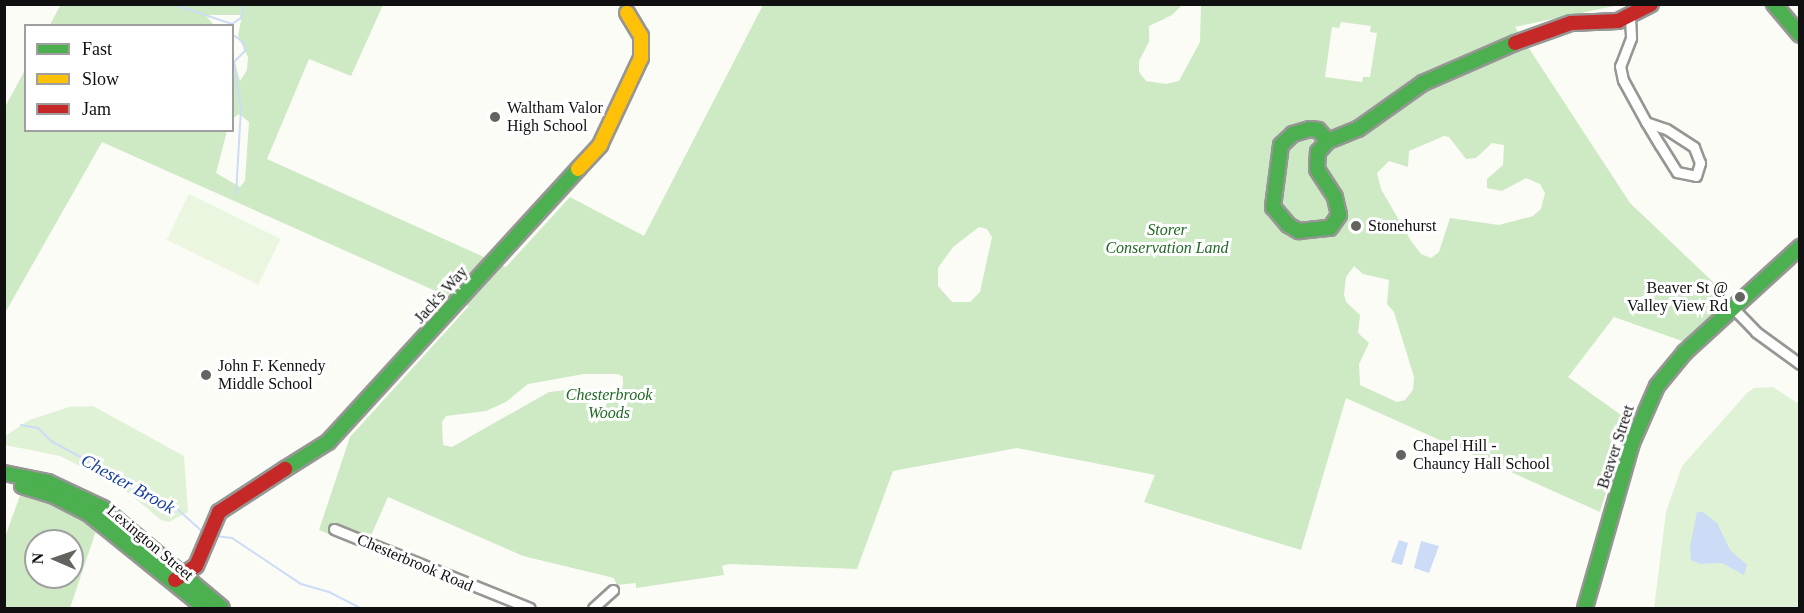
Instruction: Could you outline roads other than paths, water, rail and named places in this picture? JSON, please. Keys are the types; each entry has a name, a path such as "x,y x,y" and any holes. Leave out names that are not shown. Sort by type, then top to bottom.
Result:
{"street":[{"path":"1328,141 1318,130 1310,129 1293,134 1281,145 1273,207 1288,225 1299,231 1330,228 1339,215 1335,197 1317,169 1318,153 1328,141 1358,129 1424,82 1523,39 1571,23 1630,17 1651,4"},
{"path":"1774,4 1800,35"},
{"name":"Jack's Way","path":"177,579 196,566 219,512 299,464 328,442 600,145 641,58 641,36 627,13"},
{"path":"1630,17 1631,38 1620,71 1646,122 1677,172 1696,176 1700,163 1694,147 1666,129 1646,122"},
{"name":"Beaver Street","path":"1585,609 1627,458 1647,404 1673,365 1800,247"},
{"path":"1733,308 1756,332 1800,363"},
{"name":"Lexington Street","path":"4,473 57,485 103,507 205,609"},
{"name":"Lexington Street","path":"4,482 54,496 89,514 177,579 198,589 222,609"},
{"name":"Chesterbrook Road","path":"334,529 503,605 530,609"},
{"name":"Jack's Way","path":"198,589 201,556"},
{"path":"593,609 613,590"}],"water":[{"path":"1697,512 1703,512 1717,523 1730,550 1747,565 1744,575 1722,563 1700,564 1691,560 1690,546"},
{"path":"1399,540 1408,543 1402,565 1391,562"},
{"path":"1421,541 1439,546 1429,573 1414,568"}],"waterway":[{"path":"172,4 232,24"},
{"path":"232,24 241,18 244,4"},
{"path":"234,36 244,43 245,51 234,62"},
{"path":"234,62 241,108 236,194"},
{"name":"Chester Brook","path":"21,425 38,428 51,441 117,477 144,497 175,507 202,531"},
{"name":"Chester Brook","path":"215,536 232,538 301,584 329,592 361,608"}],"place":[{"name":"Waltham Valor High School","path":"495,117"},
{"name":"Stonehurst","path":"1356,226"},
{"name":"Beaver St @ Valley View Rd","path":"1740,297"},
{"name":"John F. Kennedy Middle School","path":"206,375"},
{"name":"Chapel Hill - Chauncy Hall School","path":"1401,455"}],"park label":[{"name":"Storer Conservation Land","path":"1167,239"},
{"name":"Chesterbrook Woods","path":"609,404"}]}
